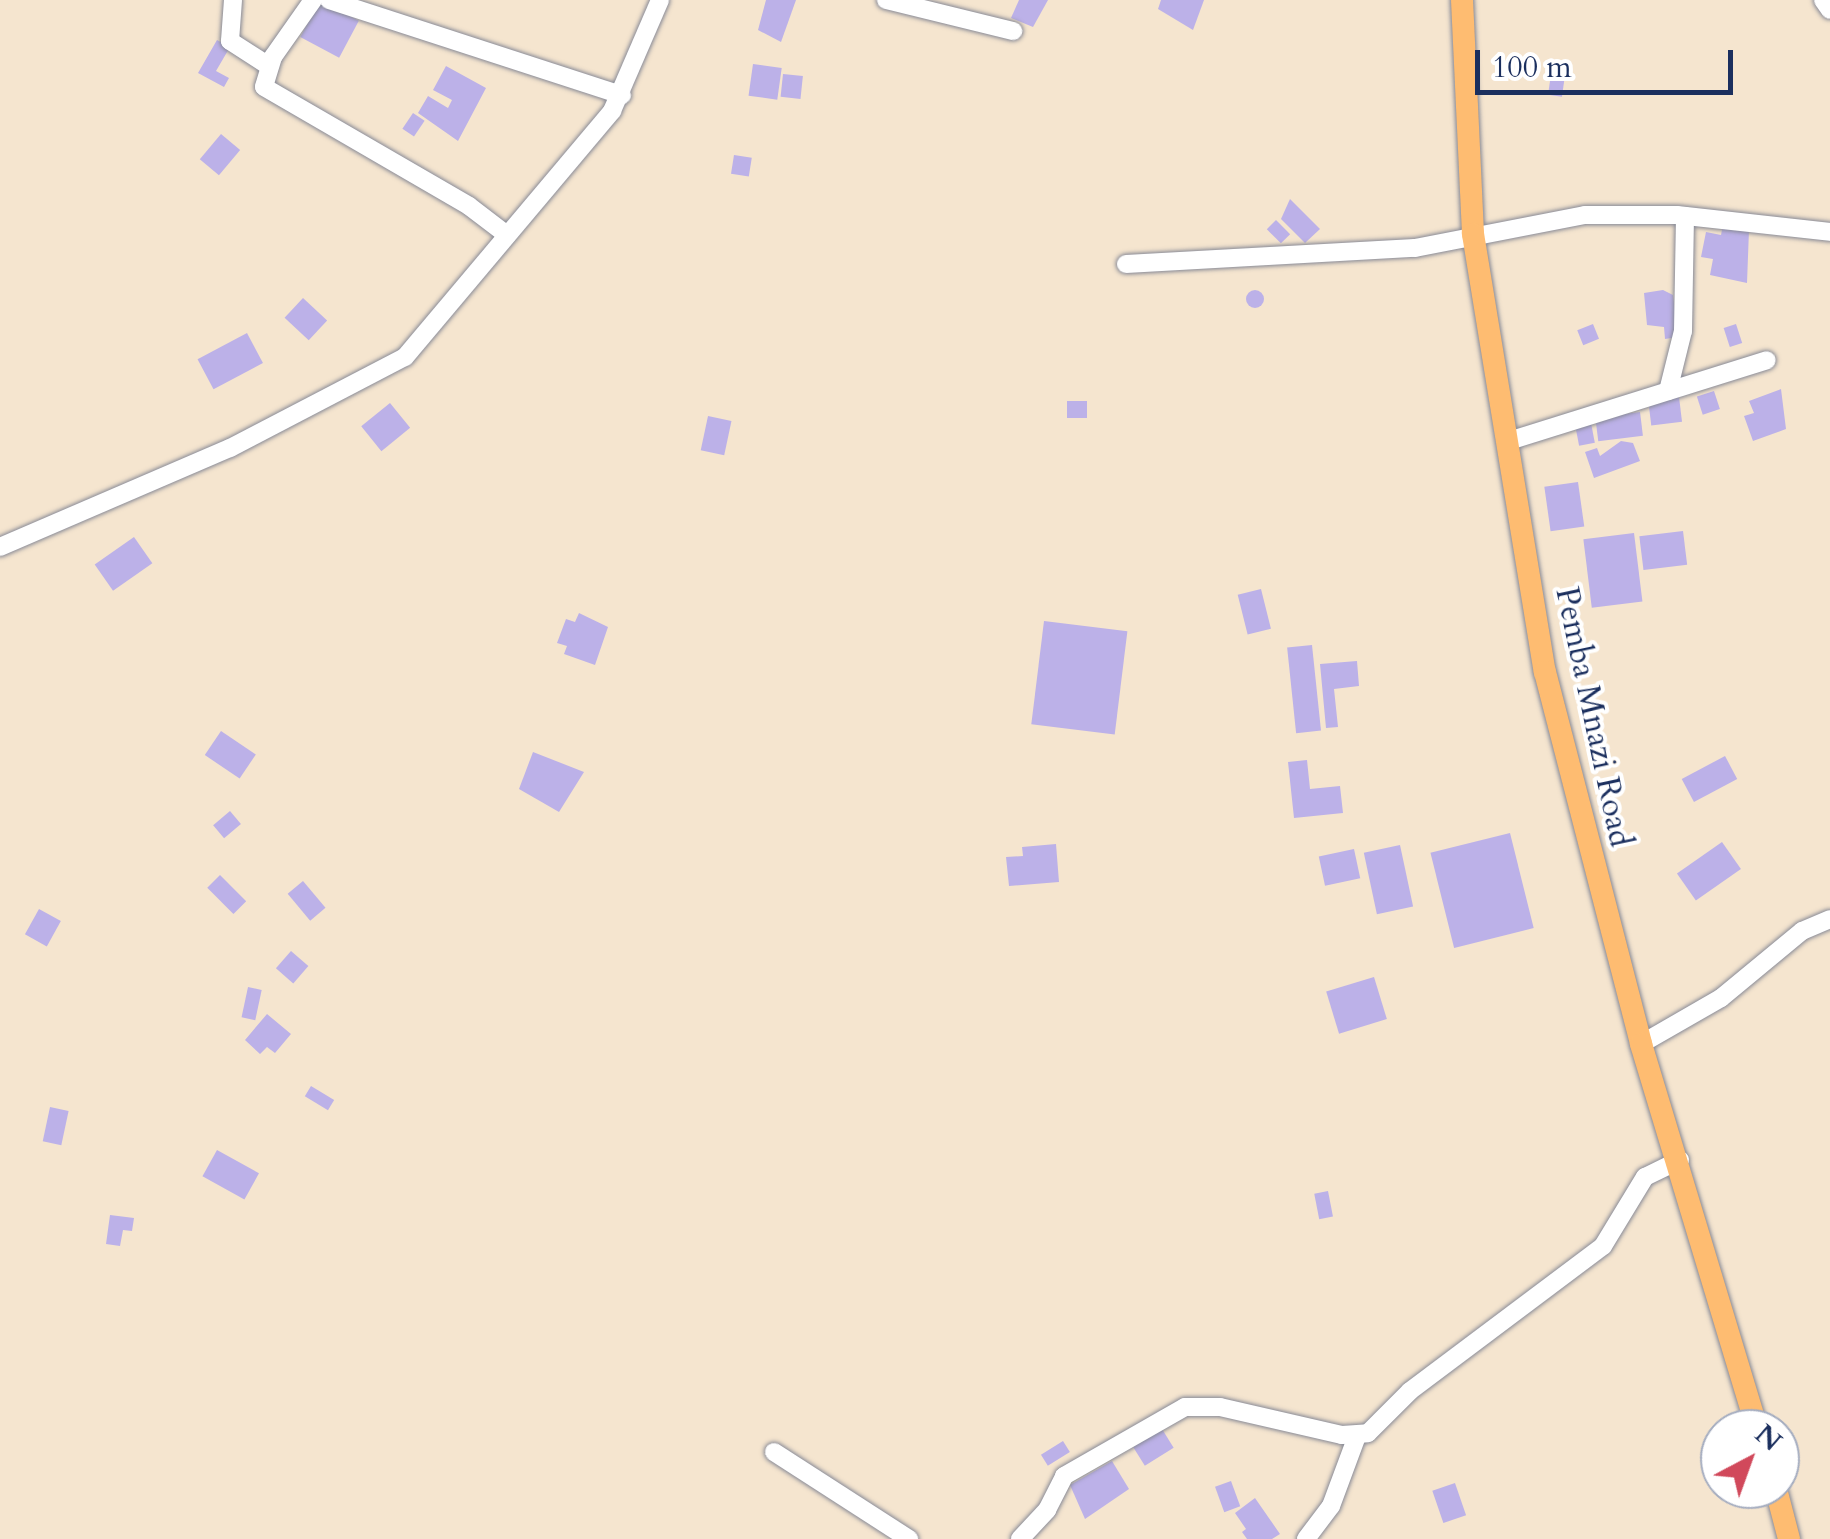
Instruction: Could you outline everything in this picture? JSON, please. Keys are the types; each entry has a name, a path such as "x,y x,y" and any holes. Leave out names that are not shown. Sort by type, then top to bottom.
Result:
{"main road":[{"name":"Pemba Mnazi Road","path":"1462,0 1473,234 1546,672 1642,1044 1680,1160 1719,1314 1750,1409"},
{"path":"1781,1509 1789,1539"}],"street":[{"path":"233,0 227,35 269,66"},
{"path":"313,0 269,66 264,86 469,206 507,235"},
{"path":"330,0 622,94"},
{"path":"0,547 230,448 392,368 622,94 660,0"},
{"path":"886,0 1013,32"},
{"path":"1824,0 1830,10"},
{"path":"1126,264 1350,254 1584,215 1685,216 1830,232"},
{"path":"1668,391 1683,331 1685,216"},
{"path":"1509,441 1767,360"},
{"path":"1642,1044 1722,998 1802,930 1830,918"},
{"path":"1306,1539 1331,1506 1357,1436 1603,1246 1646,1177 1680,1160"},
{"path":"1020,1539 1046,1510 1064,1476 1185,1407 1220,1407 1357,1436"},
{"path":"774,1452 908,1539"}],"building":[{"path":"320,0 359,21 339,58 300,37"},
{"path":"766,0 796,0 781,42 758,30"},
{"path":"1019,0 1048,0 1033,27 1011,18"},
{"path":"1161,0 1204,0 1193,30 1158,9"},
{"path":"217,40 230,47 216,71 229,78 224,87 198,73"},
{"path":"753,64 782,68 777,100 749,96"},
{"path":"446,66 486,88 458,141 418,113 428,96 448,108 452,100 433,90"},
{"path":"783,74 803,76 800,99 781,97"},
{"path":"1551,74 1565,76 1562,97 1548,95"},
{"path":"413,113 425,121 414,137 402,129"},
{"path":"221,134 240,150 219,175 200,159"},
{"path":"734,155 752,158 749,177 731,174"},
{"path":"1290,199 1320,229 1305,243 1281,219"},
{"path":"1276,220 1290,234 1281,243 1267,229"},
{"path":"1723,225 1749,230 1747,283 1710,275 1713,259 1701,257 1706,232 1721,235"},
{"path":"1255,290 1262,292 1262,306 1255,308 1248,306 1246,299 1248,292"},
{"path":"1663,290 1673,295 1678,337 1665,339 1664,327 1647,325 1644,293"},
{"path":"303,298 327,321 309,340 285,318"},
{"path":"1593,324 1599,339 1583,345 1577,330"},
{"path":"1736,324 1742,343 1730,347 1724,328"},
{"path":"247,333 263,363 214,389 198,359"},
{"path":"1781,389 1786,429 1753,441 1744,416 1754,413 1749,401"},
{"path":"1714,391 1720,409 1703,415 1697,397"},
{"path":"1679,397 1682,422 1651,426 1648,401"},
{"path":"1067,401 1087,401 1087,418 1067,418"},
{"path":"390,403 410,428 381,451 361,426"},
{"path":"1640,412 1643,436 1598,441 1595,417"},
{"path":"708,416 731,421 724,455 701,450"},
{"path":"1591,423 1595,443 1579,446 1575,426"},
{"path":"1621,441 1633,443 1640,461 1594,478 1585,452 1597,448 1600,456"},
{"path":"1578,482 1584,527 1551,531 1544,487"},
{"path":"1683,531 1687,565 1643,570 1639,536"},
{"path":"1634,533 1642,601 1592,608 1583,539"},
{"path":"134,537 152,563 113,591 95,565"},
{"path":"1261,589 1271,629 1248,635 1238,595"},
{"path":"579,613 608,627 595,665 564,654 567,646 557,643 566,619 575,622"},
{"path":"1044,621 1127,631 1115,734 1031,724"},
{"path":"1312,645 1321,731 1296,733 1287,648"},
{"path":"1357,661 1359,686 1334,689 1338,727 1326,728 1320,664"},
{"path":"221,731 256,754 240,779 205,755"},
{"path":"533,752 584,772 559,812 519,789"},
{"path":"1725,756 1737,779 1694,802 1682,779"},
{"path":"1307,760 1310,789 1340,786 1343,813 1294,818 1288,762"},
{"path":"230,811 241,824 224,838 213,825"},
{"path":"1510,833 1534,928 1454,948 1430,853"},
{"path":"1722,842 1741,869 1696,901 1677,874"},
{"path":"1056,844 1059,882 1009,886 1006,857 1023,856 1022,847"},
{"path":"1400,845 1413,907 1377,914 1364,853"},
{"path":"1354,849 1360,878 1325,886 1319,856"},
{"path":"220,875 246,901 233,914 207,888"},
{"path":"303,881 325,908 310,921 288,894"},
{"path":"39,909 61,921 47,946 25,934"},
{"path":"291,951 308,966 293,983 276,968"},
{"path":"1374,977 1387,1019 1339,1034 1326,992"},
{"path":"248,987 262,990 255,1020 242,1017"},
{"path":"267,1014 291,1034 275,1053 267,1047 260,1054 245,1040"},
{"path":"311,1086 334,1100 328,1110 305,1096"},
{"path":"50,1107 69,1111 61,1145 43,1141"},
{"path":"217,1150 259,1173 244,1200 202,1176"},
{"path":"1328,1191 1333,1217 1319,1219 1314,1194"},
{"path":"110,1215 134,1218 132,1231 123,1230 120,1246 106,1244"},
{"path":"1162,1429 1174,1448 1145,1466 1133,1447"},
{"path":"1063,1441 1070,1452 1048,1466 1041,1455"},
{"path":"1112,1461 1129,1489 1085,1519 1070,1485"},
{"path":"1231,1481 1240,1506 1224,1512 1215,1487"},
{"path":"1455,1483 1466,1515 1443,1523 1432,1491"},
{"path":"1255,1498 1280,1534 1272,1539 1247,1539 1242,1532 1246,1529 1235,1513"}]}
